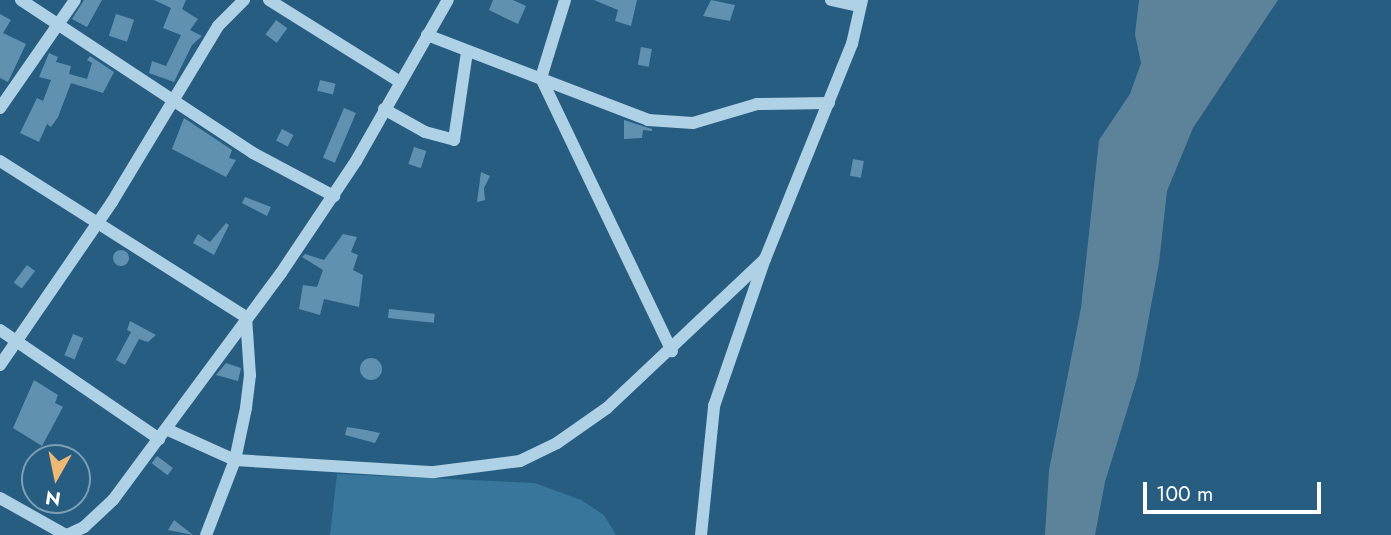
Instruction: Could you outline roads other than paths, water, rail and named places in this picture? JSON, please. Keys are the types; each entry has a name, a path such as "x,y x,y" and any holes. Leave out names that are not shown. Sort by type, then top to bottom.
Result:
{"street":[{"path":"21,0 253,153 334,195"},
{"path":"0,108 75,0"},
{"path":"0,365 99,221 218,26 244,0"},
{"path":"269,0 400,82"},
{"path":"0,498 67,535 105,510 334,195 448,0"},
{"path":"565,0 541,78 673,351"},
{"path":"701,535 714,406 765,259 852,44 861,3 831,0"},
{"path":"427,35 648,120 693,122 757,104 829,103"},
{"path":"384,109 425,132 454,141 467,52"},
{"path":"0,161 99,221 246,317"},
{"path":"0,330 162,434 235,460 433,472 520,461 586,425 673,351 765,259"},
{"path":"206,535 235,460 250,375 246,317"}]}
